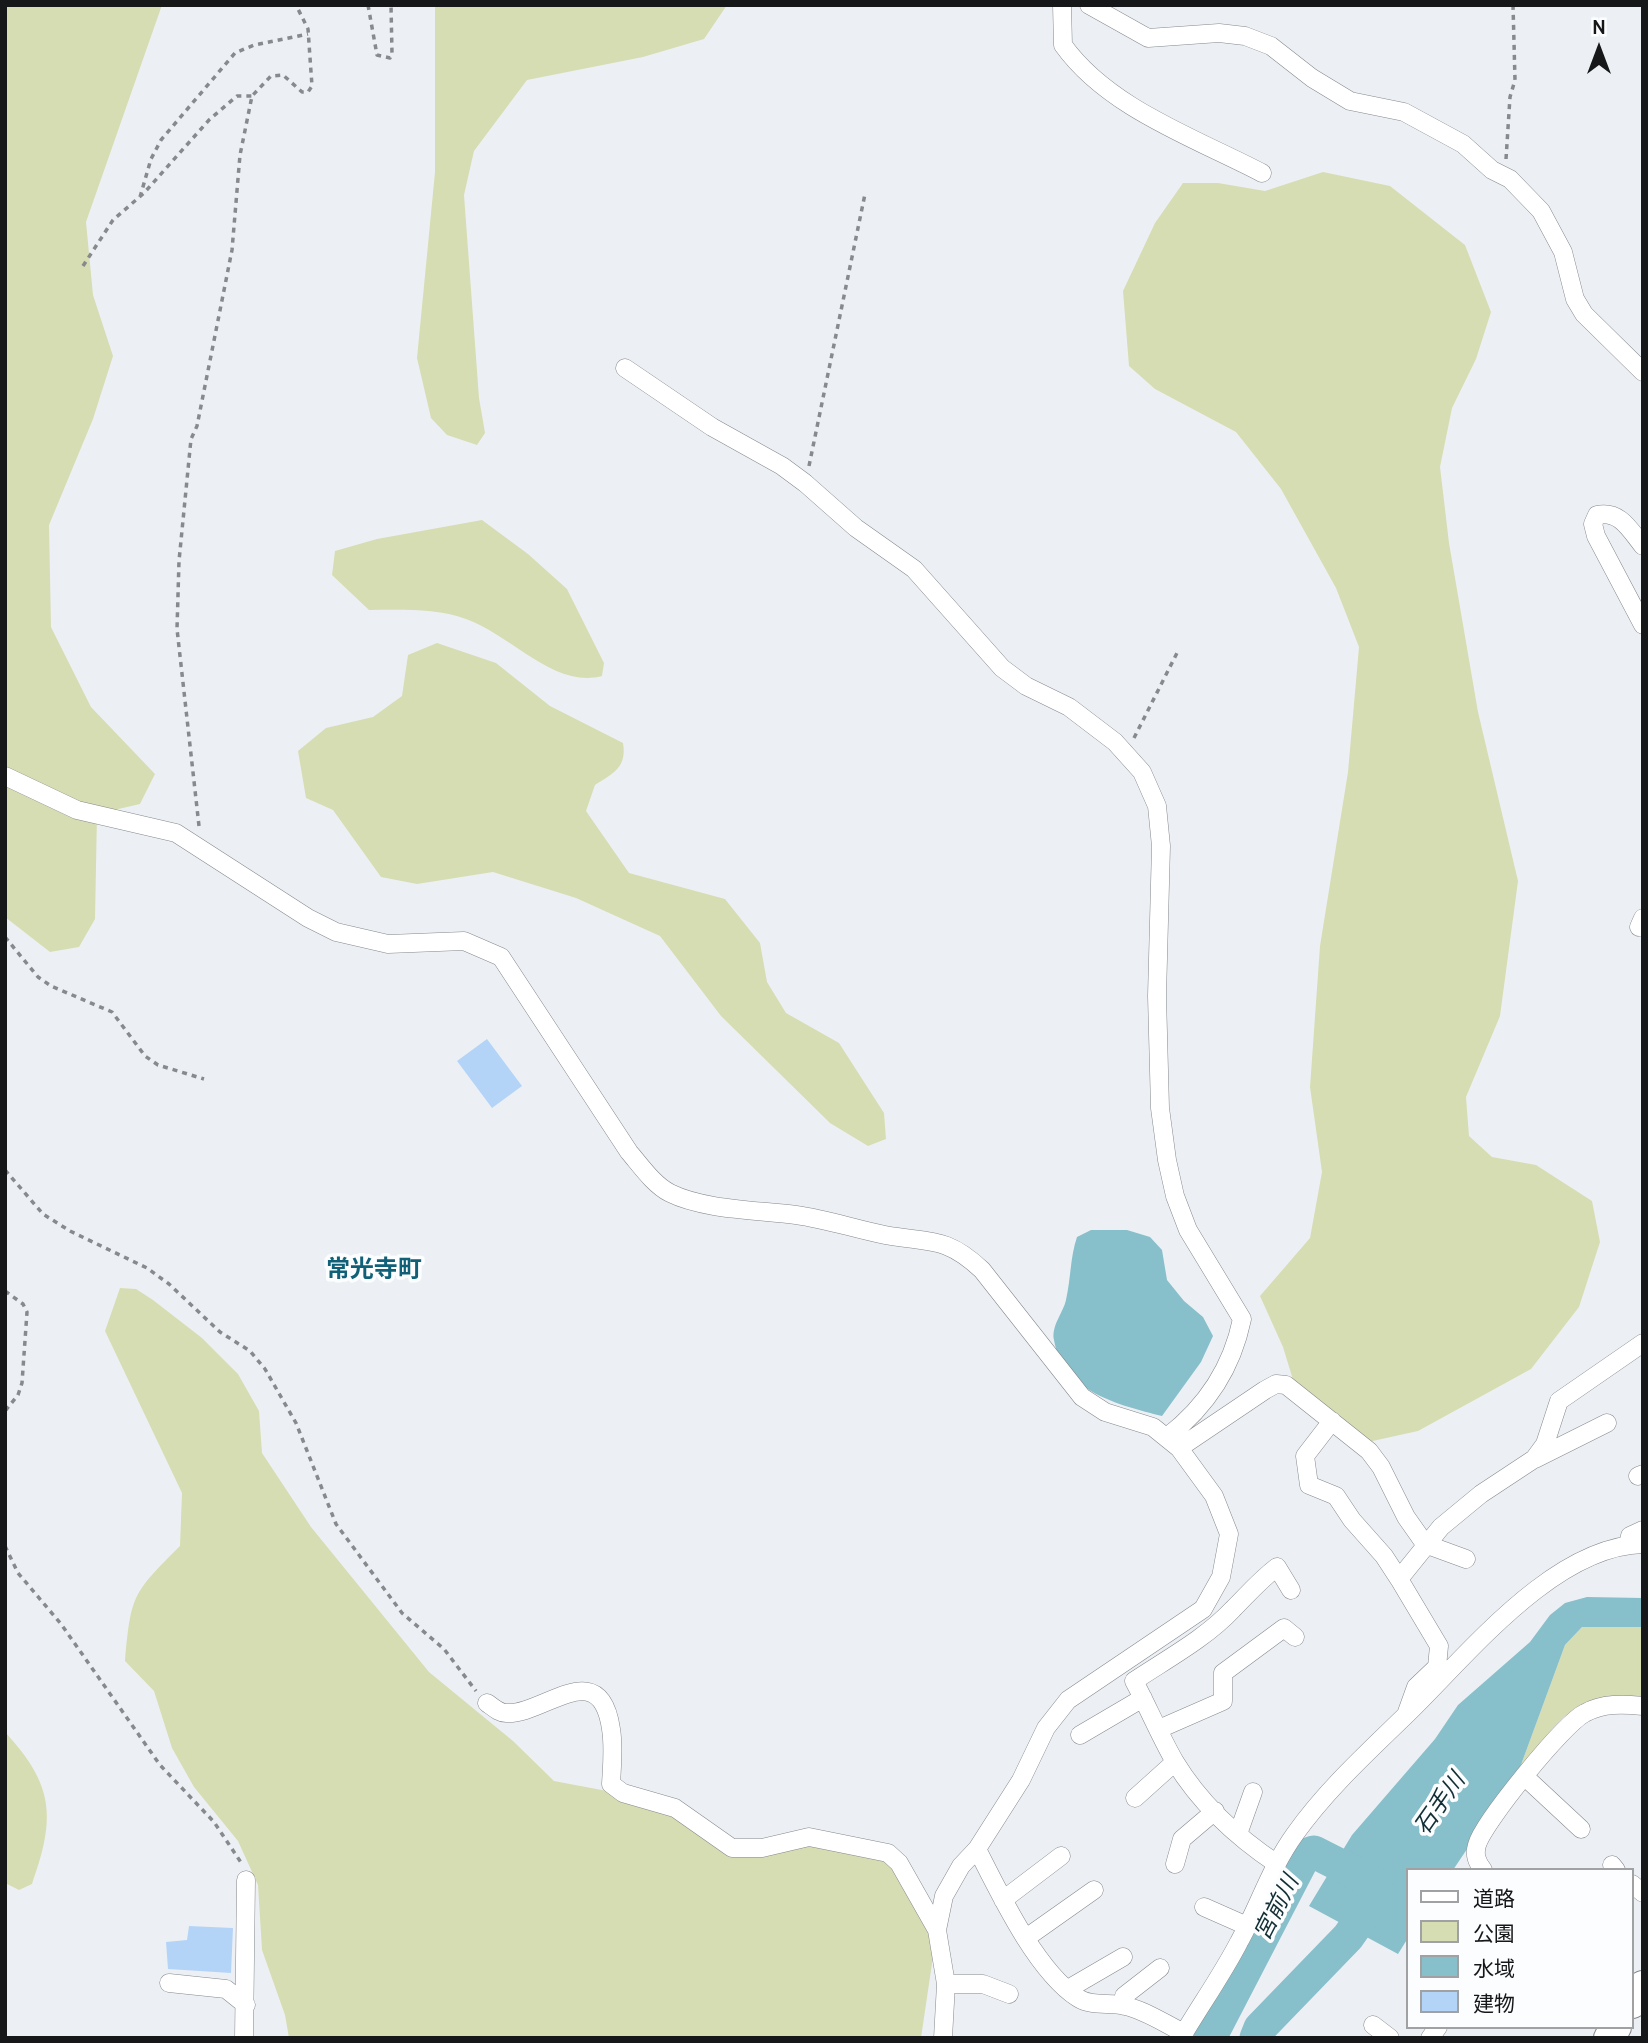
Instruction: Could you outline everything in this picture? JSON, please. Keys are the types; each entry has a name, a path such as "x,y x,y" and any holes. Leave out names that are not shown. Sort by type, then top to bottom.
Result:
{"street":[{"path":"1062,5 1063,45 1095,80 1142,111 1262,173"},
{"path":"1090,5 1131,32 1147,38 1219,33 1245,36 1271,47 1312,78 1350,101 1404,112 1463,144 1492,170 1510,179 1541,211 1563,252 1575,299 1584,314 1643,372"},
{"path":"625,368 712,427 782,466 805,483 856,528 914,569 1002,668 1026,686 1069,707 1126,754 1142,772 1157,806 1161,845 1157,1010 1160,1108 1167,1160 1175,1196 1188,1230 1242,1319 1237,1344 1220,1378 1204,1404 1173,1443"},
{"path":"1643,546 1621,519 1609,513 1597,515 1593,524 1597,536 1643,625"},
{"path":"5,776 77,810 176,833 308,918 336,932 388,944 464,941 501,957 629,1152 651,1178 670,1193 703,1202 799,1216 885,1235 948,1244 962,1251 982,1270 1082,1397 1105,1412 1153,1427 1173,1443 1214,1496 1229,1534 1227,1557 1213,1596 1191,1620 1068,1700 1046,1728 1021,1780 976,1849 961,1866 944,1896 937,1930"},
{"path":"1534,1459 1545,1444 1559,1401 1643,1343"},
{"path":"1173,1443 1276,1384 1286,1385 1369,1451 1381,1467 1406,1517 1425,1544 1466,1559"},
{"path":"1332,1421 1305,1456 1309,1485 1312,1489 1330,1491 1336,1496 1352,1520 1384,1556 1439,1646 1437,1667 1416,1686 1406,1715"},
{"path":"1399,1579 1425,1544 1482,1494 1534,1459 1607,1423"},
{"path":"976,1849 1026,1938 1068,1989 1090,2003 1123,2005 1184,2035 1247,1926 1295,1834 1368,1749 1521,1602 1555,1577 1602,1553 1635,1545 1630,1536 1643,1530"},
{"path":"1277,1864 1238,1834 1195,1790 1175,1762 1134,1681 1191,1644 1234,1608 1251,1587 1277,1567 1291,1590"},
{"path":"1159,1729 1223,1701 1223,1673 1284,1628 1295,1637"},
{"path":"487,1703 503,1713 521,1713 569,1691 582,1690 594,1697 609,1717 611,1784 623,1793 675,1808 732,1848 762,1848 809,1838 888,1853 899,1863 937,1930 946,1984 943,2038"},
{"path":"1080,1735 1143,1698"},
{"path":"1482,1868 1477,1861 1477,1843 1524,1776 1568,1724 1584,1713 1602,1706 1643,1706"},
{"path":"1136,1798 1175,1762"},
{"path":"1524,1776 1581,1829"},
{"path":"1238,1834 1253,1792"},
{"path":"1175,1864 1182,1839 1215,1811"},
{"path":"1003,1900 1061,1856"},
{"path":"244,2038 246,1880"},
{"path":"1026,1938 1094,1891"},
{"path":"1204,1907 1247,1926"},
{"path":"1068,1989 1124,1957"},
{"path":"1123,2005 1124,1996 1160,1968"},
{"path":"169,1983 226,1989 246,2005"},
{"path":"946,1984 983,1984 1009,1994"},
{"path":"1373,2025 1390,2038"}],"path":[{"path":"204,852 195,810 178,642 179,561 191,439 197,426 232,250 240,155 252,96 271,76 283,75 302,92 308,92 314,76 308,34 296,5"},
{"path":"368,5 377,55 384,59 390,58 392,54 391,5"},
{"path":"1510,179 1506,156 1510,97 1516,80 1513,5"},
{"path":"140,197 161,140 235,53 254,45 308,34"},
{"path":"83,266 113,220 140,197 209,120 237,96 252,96"},
{"path":"805,483 865,194"},
{"path":"1126,754 1180,649"},
{"path":"5,937 44,981 112,1012 145,1056 158,1065 204,1079"},
{"path":"5,1170 43,1214 71,1231 147,1268 169,1284 220,1332 250,1352 265,1369 296,1423 321,1492 354,1550 402,1613 443,1648 487,1703"},
{"path":"5,1291 23,1304 27,1312 22,1383 18,1395 5,1411"},
{"path":"5,1546 18,1573 61,1624 160,1765 192,1795 232,1846 246,1880"}],"green space":[{"path":"5,5 162,5 86,222 93,295 113,356 93,419 49,525 51,627 91,707 155,774 140,804 97,814 95,919 79,947 50,952 5,917"},
{"path":"435,5 727,5 704,39 643,57 527,80 474,151 464,195 479,398 485,433 477,445 447,435 431,418 417,358 435,172"},
{"path":"1323,172 1390,186 1465,245 1491,312 1476,359 1452,408 1440,467 1449,543 1478,712 1518,881 1500,1016 1466,1097 1469,1136 1492,1157 1536,1165 1592,1201 1600,1242 1579,1307 1531,1369 1418,1431 1368,1442 1294,1383 1283,1347 1260,1296 1310,1238 1322,1172 1310,1087 1320,946 1348,772 1359,647 1336,588 1281,489 1236,432 1155,389 1129,366 1123,291 1155,223 1183,183 1218,183 1265,191"},
{"path":"482,520 528,554 567,589 604,663 602,676 584,678 549,668 483,626 454,615 418,610 369,610 332,575 335,551 377,539"},
{"path":"437,643 496,663 550,706 623,743 621,764 595,785 586,811 629,873 725,899 760,943 767,982 786,1013 839,1043 884,1113 886,1139 868,1146 830,1123 721,1016 660,936 576,898 493,872 417,884 381,877 333,810 306,798 298,751 326,728 373,717 402,696 408,655"},
{"path":"120,1288 136,1289 153,1300 202,1338 238,1374 259,1411 262,1453 311,1527 429,1672 513,1741 554,1781 607,1791 686,1817 739,1843 808,1840 874,1852 914,1875 934,1950 921,2038 289,2038 285,2015 262,1950 258,1885 238,1841 194,1787 172,1748 154,1691 125,1661 130,1621 137,1596 152,1574 180,1546 182,1493 105,1331"},
{"path":"1582,1627 1643,1627 1643,1697 1599,1699 1568,1713 1518,1773 1565,1645"},
{"path":"5,1732 33,1769 46,1803 45,1839 40,1860 32,1884 19,1890 5,1883"}],"water":[{"path":"1091,1230 1127,1230 1150,1237 1162,1250 1167,1280 1184,1301 1203,1317 1213,1336 1201,1362 1162,1416 1128,1407 1095,1393 1081,1384 1059,1358 1054,1330 1066,1300 1077,1237"},
{"path":"1587,1597 1643,1598 1643,1627 1582,1627 1565,1645 1518,1773 1454,1868 1406,1868 1406,1941 1398,1954 1309,1906 1352,1835 1435,1739 1458,1705 1530,1642 1550,1615 1565,1603"}],"building":[{"path":"487,1039 522,1086 492,1108 457,1061"},
{"path":"189,1926 233,1928 231,1973 168,1969 166,1942 187,1940"}],"waterway":[{"name":"宮前川","path":"1210,2038 1305,1855 1314,1852 1375,1883"},
{"name":"石手川","path":"1256,2038 1260,2028 1348,1937 1379,1893"}],"district":[{"name":"常光寺町","path":"374,1270"}]}
